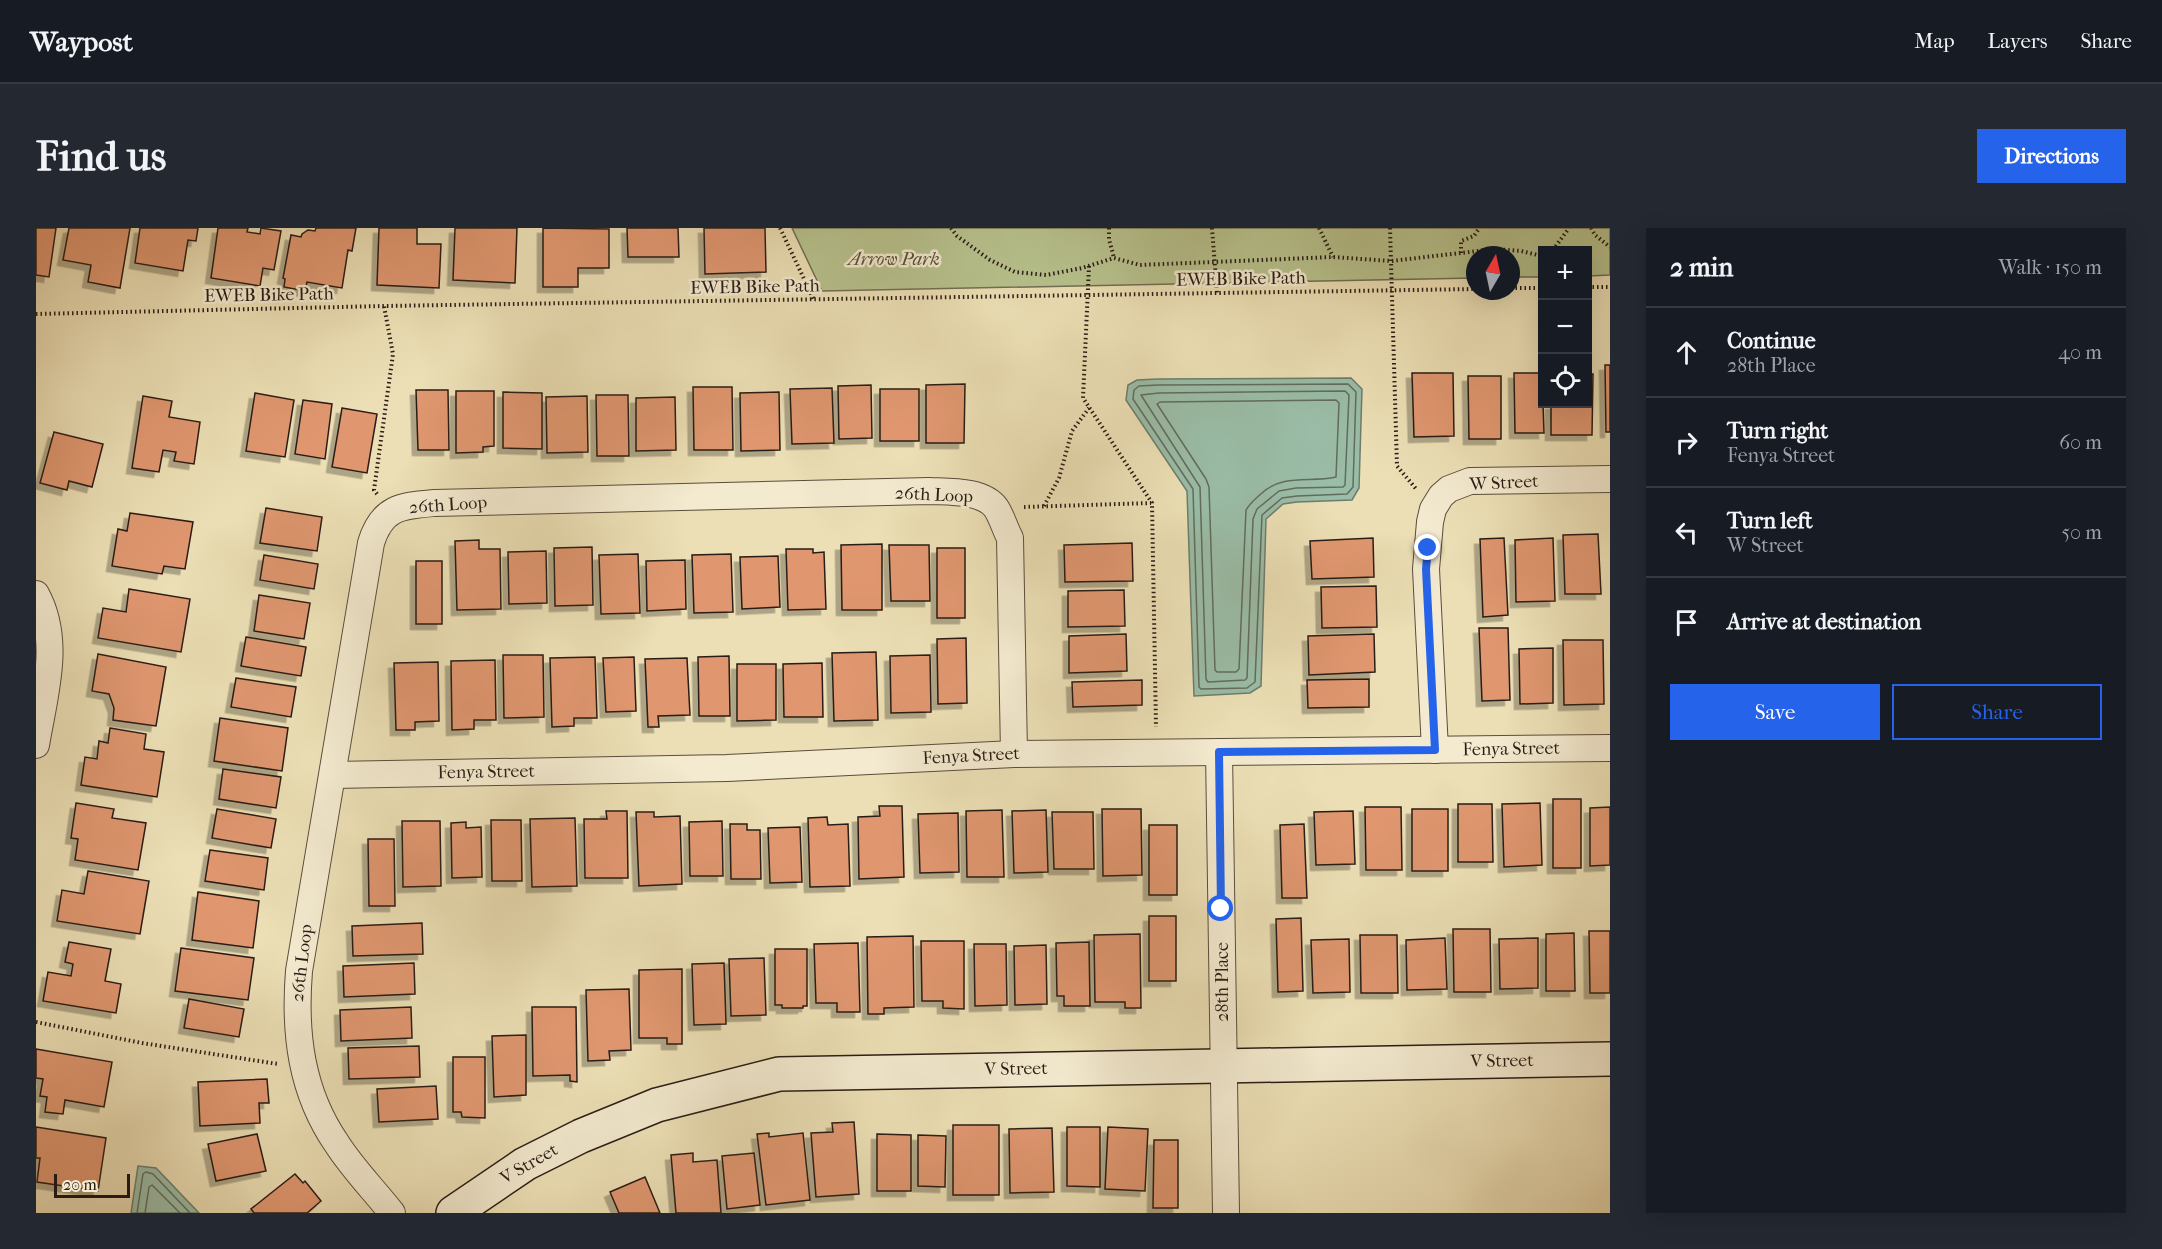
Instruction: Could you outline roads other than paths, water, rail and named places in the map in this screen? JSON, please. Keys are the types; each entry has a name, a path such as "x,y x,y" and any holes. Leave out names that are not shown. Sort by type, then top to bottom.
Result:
{"street":[{"name":"W Street","path":"1435,750 1426,569 1433,509 1449,489 1470,482 1610,479"},
{"name":"26th Loop","path":"392,1213 337,1144 315,1105 299,1047 296,1005 299,971 371,543 375,530 391,512 407,506 435,503 929,491 958,493 982,498 995,507 1010,538 1014,754"},
{"path":"36,594 44,608 51,656 36,746"},
{"name":"Fenya Street","path":"333,775 727,768 1014,754 1610,748"},
{"name":"28th Place","path":"1219,752 1226,1213"},
{"name":"V Street","path":"453,1213 525,1164 581,1136 657,1105 779,1074 1610,1059"}],"water":[{"path":"1351,378 1362,389 1359,488 1352,500 1283,504 1266,519 1261,686 1250,693 1194,696 1187,491 1126,400 1128,385 1137,380 1158,379"},
{"path":"138,1166 156,1168 199,1213 131,1213"}],"park label":[{"name":"Arrow Park","path":"894,259"}]}
